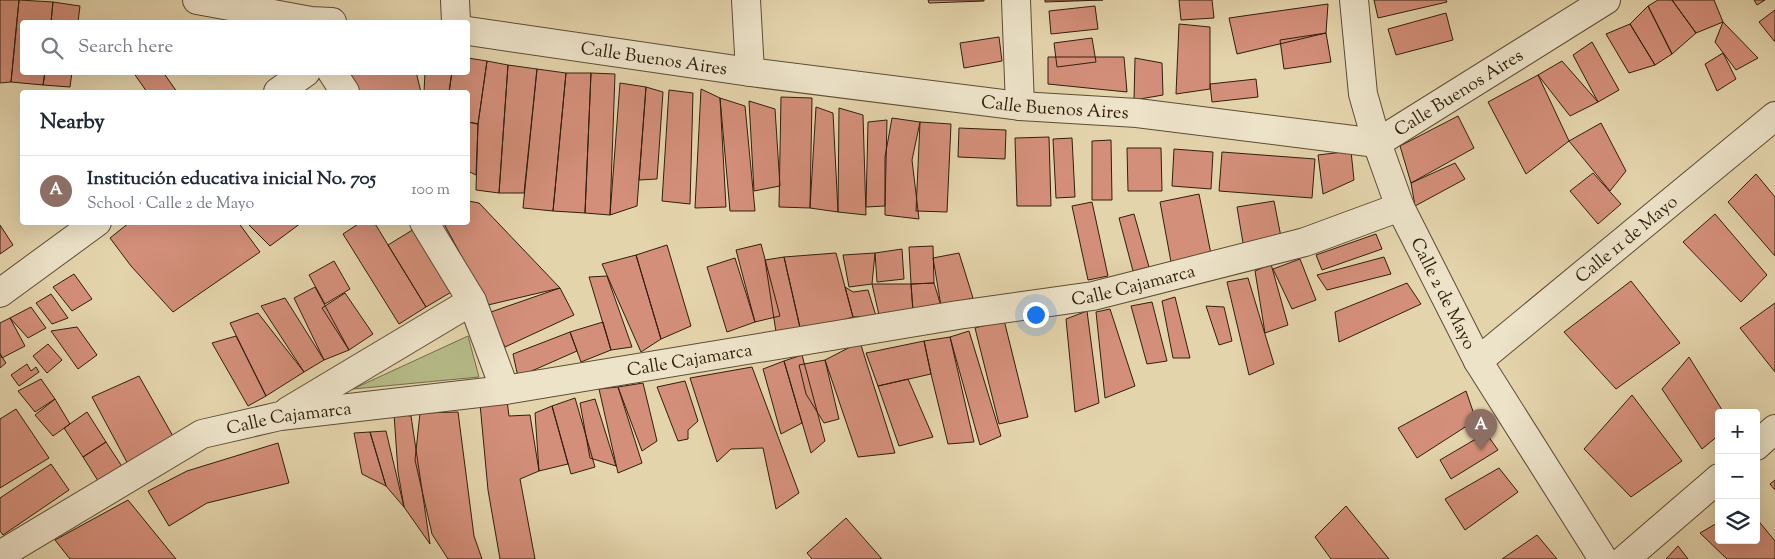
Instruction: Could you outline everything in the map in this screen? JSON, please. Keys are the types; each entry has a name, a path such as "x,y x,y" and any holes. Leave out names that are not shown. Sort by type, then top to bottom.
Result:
{"street":[{"path":"197,0 308,20"},
{"path":"456,0 456,20"},
{"path":"746,0 750,72"},
{"path":"1016,0 1020,106"},
{"name":"Calle 2 de Mayo","path":"1354,0 1362,94 1400,207 1478,361 1603,559"},
{"name":"Calle Buenos Aires","path":"470,32 750,72 1020,106 1137,113 1377,143 1606,0"},
{"path":"281,90 302,75"},
{"path":"334,75 344,90"},
{"name":"Calle 11 de Mayo","path":"1478,361 1775,116"},
{"name":"Calle Cajamarca","path":"0,554 202,434 280,416 505,390 958,315 1093,296 1305,242 1400,207"},
{"path":"0,293 94,225"},
{"path":"426,225 472,301 505,390"},
{"path":"280,416 472,301"},
{"path":"1760,443 1775,430"},
{"path":"1625,559 1715,481"}],"green space":[{"path":"468,336 479,377 353,389"}],"building":[{"path":"0,0 19,0 11,82 0,83"},
{"path":"19,0 53,2 51,20 20,20 20,75 45,75 43,85 11,82"},
{"path":"928,0 984,0 984,1 929,3"},
{"path":"1045,0 1103,0 1045,2"},
{"path":"1179,0 1212,0 1214,18 1181,20"},
{"path":"1374,0 1446,0 1447,2 1378,18"},
{"path":"1658,0 1672,0 1696,33 1672,54 1648,6"},
{"path":"1672,0 1714,0 1723,22 1696,33"},
{"path":"1754,0 1765,0 1757,5"},
{"path":"53,2 80,6 78,20 51,20"},
{"path":"1328,4 1326,33 1237,54 1229,18"},
{"path":"1095,6 1098,29 1051,34 1049,11"},
{"path":"1648,6 1672,54 1655,65 1630,24"},
{"path":"1775,10 1775,42 1759,22"},
{"path":"1446,13 1453,40 1396,55 1388,29"},
{"path":"1723,22 1758,58 1736,70 1715,42"},
{"path":"1179,24 1210,27 1210,89 1176,94"},
{"path":"1630,24 1655,65 1629,73 1606,34"},
{"path":"1326,33 1331,62 1284,69 1280,40"},
{"path":"999,37 1002,61 964,68 960,43"},
{"path":"1092,38 1096,62 1057,67 1054,43"},
{"path":"1592,42 1619,90 1598,102 1573,55"},
{"path":"1723,53 1736,79 1717,91 1705,64"},
{"path":"1048,57 1124,57 1127,92 1048,84"},
{"path":"470,58 487,61 478,124 470,122 470,90 449,90 452,75 470,75"},
{"path":"1135,58 1162,63 1163,95 1134,100"},
{"path":"487,61 508,65 499,193 476,190 478,124"},
{"path":"1562,61 1598,102 1570,116 1538,75"},
{"path":"508,65 537,69 524,193 499,193"},
{"path":"537,69 566,73 553,211 523,208"},
{"path":"566,73 591,73 585,213 553,211"},
{"path":"591,73 615,74 610,215 585,213"},
{"path":"45,75 72,75 70,87 43,85"},
{"path":"135,75 165,75 176,90 146,90"},
{"path":"348,75 417,75 420,90 356,90"},
{"path":"425,75 452,75 449,90 424,90"},
{"path":"1538,75 1569,141 1526,174 1488,102"},
{"path":"1256,79 1258,97 1212,102 1210,84"},
{"path":"620,83 646,87 637,206 610,215"},
{"path":"646,87 663,92 657,179 639,180"},
{"path":"701,89 720,98 726,207 695,208"},
{"path":"669,90 693,93 690,204 662,201"},
{"path":"781,97 812,98 810,208 779,207"},
{"path":"720,98 745,106 755,211 730,211"},
{"path":"749,101 775,109 780,186 754,191"},
{"path":"816,107 833,113 838,212 810,208"},
{"path":"839,108 863,115 866,215 838,212"},
{"path":"1458,116 1474,148 1411,183 1400,146"},
{"path":"892,118 920,122 912,160 919,219 885,215 885,157"},
{"path":"887,120 885,206 866,207 868,122"},
{"path":"470,122 478,124 476,175 470,172"},
{"path":"920,122 951,124 947,212 916,211"},
{"path":"1601,123 1626,171 1610,191 1569,141"},
{"path":"959,128 1006,130 1005,159 958,157"},
{"path":"1049,137 1051,206 1017,206 1015,138"},
{"path":"1072,138 1075,197 1056,198 1053,139"},
{"path":"1111,140 1112,200 1092,200 1092,141"},
{"path":"1127,148 1161,148 1162,191 1128,191"},
{"path":"1174,149 1213,152 1211,189 1172,186"},
{"path":"1351,151 1354,180 1323,194 1318,155"},
{"path":"1222,152 1315,159 1312,198 1219,191"},
{"path":"1455,163 1465,179 1415,206 1411,183"},
{"path":"1593,173 1621,204 1598,224 1570,191"},
{"path":"1756,174 1775,197 1775,256 1728,202"},
{"path":"1199,194 1211,254 1171,262 1160,202"},
{"path":"470,201 479,203 560,288 488,305 445,225 470,225"},
{"path":"1274,201 1281,237 1243,243 1237,207"},
{"path":"1092,202 1108,276 1088,280 1072,206"},
{"path":"1134,214 1149,267 1133,271 1119,218"},
{"path":"1715,214 1767,275 1741,302 1683,242"},
{"path":"0,225 13,245 0,254"},
{"path":"126,225 240,225 260,252 173,312 131,266 110,238"},
{"path":"249,225 298,225 270,246"},
{"path":"356,225 376,225 426,307 399,324 343,234"},
{"path":"414,229 453,291 426,307 388,245"},
{"path":"1376,234 1382,249 1322,270 1316,255"},
{"path":"761,244 780,316 755,322 736,250"},
{"path":"667,245 691,326 661,339 636,255"},
{"path":"933,246 934,283 911,284 909,247"},
{"path":"902,249 904,279 877,282 875,253"},
{"path":"836,253 853,317 801,332 784,257"},
{"path":"875,253 872,284 849,287 843,255"},
{"path":"959,253 973,298 941,306 933,258"},
{"path":"636,255 661,339 641,352 602,264"},
{"path":"784,257 801,332 776,332 765,260"},
{"path":"1384,257 1391,274 1327,290 1317,275"},
{"path":"735,258 755,322 727,332 707,267"},
{"path":"1300,259 1316,300 1292,309 1273,269"},
{"path":"334,261 350,289 325,304 309,275"},
{"path":"1271,264 1288,325 1265,333 1255,271"},
{"path":"74,274 92,299 72,311 53,287"},
{"path":"607,276 632,347 611,350 589,277"},
{"path":"1248,278 1274,364 1249,375 1227,282"},
{"path":"1631,281 1680,343 1616,389 1564,332"},
{"path":"934,283 941,306 913,311 911,284"},
{"path":"1407,283 1421,304 1339,342 1335,312"},
{"path":"872,284 911,284 913,311 879,315"},
{"path":"315,287 349,350 324,360 294,298"},
{"path":"845,287 853,292 868,290 876,316 853,317"},
{"path":"560,288 574,315 505,347 488,313"},
{"path":"345,293 373,334 349,350 322,308"},
{"path":"51,294 68,318 52,324 36,303"},
{"path":"1175,297 1190,358 1173,358 1162,301"},
{"path":"285,298 324,360 304,372 261,306"},
{"path":"1152,302 1167,361 1147,364 1131,306"},
{"path":"1775,303 1775,372 1740,328"},
{"path":"1206,306 1224,307 1232,341 1219,345"},
{"path":"31,307 46,328 28,338 10,318"},
{"path":"1110,309 1135,386 1105,398 1096,312"},
{"path":"1087,311 1099,403 1075,412 1066,319"},
{"path":"258,313 304,372 266,396 230,323"},
{"path":"10,318 25,346 2,358 0,353 0,323"},
{"path":"1004,320 1028,417 999,424 975,328"},
{"path":"603,322 611,350 581,362 570,332"},
{"path":"77,327 97,355 78,369 51,331"},
{"path":"969,331 1001,436 980,445 950,337"},
{"path":"570,332 577,351 518,377 513,354"},
{"path":"236,336 266,396 248,406 212,343"},
{"path":"950,337 974,442 948,444 931,374 924,341"},
{"path":"924,341 931,374 878,386 866,353"},
{"path":"860,342 895,453 858,457 825,360"},
{"path":"48,344 62,360 47,373 33,356"},
{"path":"0,354 6,363 0,368"},
{"path":"802,355 825,441 811,453 784,361"},
{"path":"1689,357 1722,409 1715,409 1715,438 1702,449 1662,389"},
{"path":"825,360 839,419 824,423 806,394 799,365"},
{"path":"784,361 802,423 781,434 763,369"},
{"path":"27,364 31,371 36,367 39,372 19,386 11,375"},
{"path":"752,367 799,493 776,509 763,448 731,449 717,462 690,378"},
{"path":"139,376 174,438 129,466 92,397"},
{"path":"41,379 55,399 35,412 18,391"},
{"path":"908,379 933,437 899,446 878,386"},
{"path":"685,381 698,421 688,430 688,439 678,441 657,387"},
{"path":"643,383 657,441 642,451 618,387"},
{"path":"618,387 642,463 618,473 599,389"},
{"path":"1466,391 1476,420 1417,458 1398,428"},
{"path":"1632,395 1682,461 1631,497 1584,449"},
{"path":"575,398 595,467 571,474 552,406"},
{"path":"55,399 70,424 53,436 35,415"},
{"path":"595,399 616,466 590,458 580,403"},
{"path":"507,401 509,416 530,415 539,471 520,479 535,559 500,559 488,490 480,404"},
{"path":"552,406 568,464 539,471 535,413"},
{"path":"16,409 49,458 0,488 0,419"},
{"path":"87,412 106,442 83,457 64,428"},
{"path":"458,412 474,536 482,559 448,559 432,534 415,460 420,413"},
{"path":"394,414 411,416 430,544 404,507 398,472"},
{"path":"386,431 404,507 386,486 370,432"},
{"path":"370,432 386,486 362,474 354,433"},
{"path":"1486,433 1498,450 1451,479 1440,460"},
{"path":"106,442 123,468 100,484 83,457"},
{"path":"278,443 289,483 207,503 169,526 148,491 187,471"},
{"path":"51,464 69,490 3,535 0,531 0,498"},
{"path":"1499,468 1518,492 1465,530 1445,499"},
{"path":"1775,480 1775,490 1770,484"},
{"path":"128,500 176,559 70,559 55,540"},
{"path":"1346,506 1389,559 1331,559 1315,537"},
{"path":"846,518 882,559 812,559 807,553"},
{"path":"1760,523 1775,541 1775,559 1727,559 1700,533 1715,524 1715,544 1760,544"},
{"path":"1537,535 1557,559 1502,559"},
{"path":"1678,546 1688,559 1666,559"}],"place":[{"name":"Institución educativa inicial No. 705","path":"1481,450"}]}
